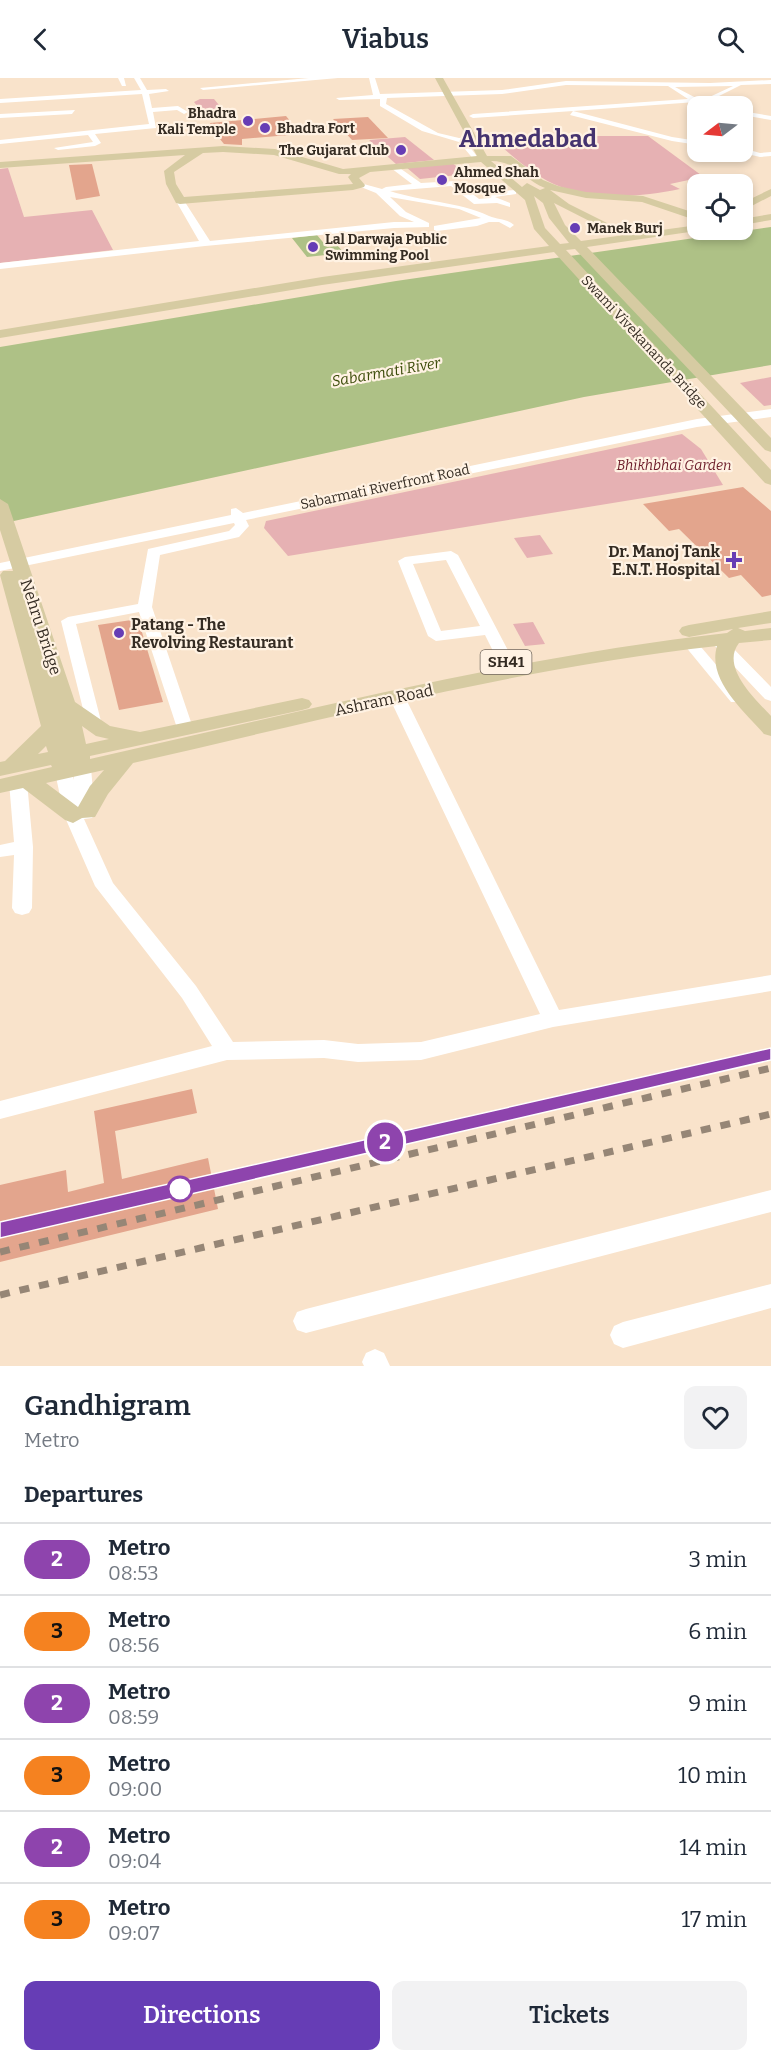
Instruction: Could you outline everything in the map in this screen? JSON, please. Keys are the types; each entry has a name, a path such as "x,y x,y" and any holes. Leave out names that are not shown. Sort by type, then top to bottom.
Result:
{"main road":[{"path":"439,78 466,140 489,161 513,170 565,206 615,230"},
{"path":"460,90 475,120"},
{"path":"484,138 489,161"},
{"path":"0,165 233,148 275,152 335,171 351,172 394,166 507,158 539,182 555,188 586,195 643,199 687,214"},
{"path":"169,171 188,157 198,153 233,148"},
{"path":"0,155 24,164"},
{"path":"143,155 165,159 171,184 180,201 360,185"},
{"name":"Swami Vivekananda Bridge","path":"489,161 548,201 561,227 769,448"},
{"name":"Swami Vivekananda Bridge","path":"489,161 530,198 534,206 534,218 540,229 732,439 748,453"},
{"path":"360,185 353,177 356,174 377,168"},
{"path":"314,189 352,182 335,171"},
{"path":"753,202 771,192"},
{"path":"753,216 770,209"},
{"path":"526,247 539,239 687,220"},
{"path":"0,332 526,247 687,228"},
{"path":"0,332 322,281 687,229"},
{"path":"748,453 771,470"},
{"path":"748,453 771,480"},
{"name":"Nehru Bridge","path":"0,504 53,724 71,762"},
{"name":"Nehru Bridge","path":"0,546 66,705 71,762"},
{"name":"Ashram Road","path":"10,777 71,762 138,738 185,728 506,662 771,617"},
{"path":"771,622 742,630 730,638 723,652 726,673 771,729"},
{"path":"771,628 756,633 743,642 737,652 738,670 750,689 771,713"},
{"name":"Ashram Road","path":"71,762 124,760 397,697 580,660 690,643 771,634"},
{"path":"66,705 111,734 138,738"},
{"path":"53,724 19,762 10,777 50,796 80,818 98,791 124,760"}],"street":[{"path":"0,142 153,126 145,92 137,78"},
{"path":"210,78 216,87"},
{"path":"247,78 253,84"},
{"path":"203,88 335,78"},
{"path":"372,78 381,96 382,105"},
{"path":"626,78 644,84"},
{"path":"669,81 692,96"},
{"path":"486,93 566,83 644,84 669,81 679,85 771,82"},
{"path":"714,96 735,89 735,82"},
{"path":"276,83 284,88 300,89"},
{"path":"466,140 443,137 417,126 382,105 338,95 447,95 460,90 517,98"},
{"path":"0,101 166,91 157,97 149,109"},
{"path":"533,102 687,141"},
{"path":"475,120 558,109 687,102"},
{"path":"149,109 178,108 184,112"},
{"path":"575,113 662,108"},
{"path":"0,116 72,112"},
{"path":"753,115 771,118"},
{"path":"38,138 49,148 82,146 97,143 91,133"},
{"path":"78,134 82,146"},
{"path":"65,136 69,147"},
{"path":"49,148 51,137"},
{"path":"24,140 27,150"},
{"path":"753,153 771,154"},
{"path":"394,166 419,186"},
{"path":"378,190 454,184 477,202 495,200"},
{"path":"360,185 405,199 440,203 488,219 501,220 510,225"},
{"path":"378,190 403,214 454,237"},
{"path":"507,205 490,195 513,192"},
{"path":"180,201 205,243"},
{"path":"437,228 477,223 488,219"},
{"path":"0,266 205,243 394,225 426,225"},
{"name":"Sabarmati Riverfront Road","path":"0,567 693,417 771,408"},
{"name":"Sabarmati Riverfront Road","path":"0,561 697,423 771,413"},
{"path":"185,728 145,606 153,552 234,534 242,526 238,515"},
{"path":"488,630 436,636 405,561 451,555 506,662"},
{"path":"94,725 68,621 145,606"},
{"path":"718,641 737,658 771,696"},
{"path":"690,643 771,738"},
{"path":"397,697 553,1019"},
{"path":"71,762 80,818 89,855 105,886 189,993 227,1051"},
{"path":"10,777 24,847 22,908"},
{"path":"0,851 24,847"},
{"path":"0,1110 227,1051 324,1049 358,1053 421,1051 553,1019 771,983"},
{"path":"306,1321 771,1201"},
{"path":"623,1335 771,1296"}],"green space":[{"path":"200,99 214,99 224,111 203,113 194,102"},
{"path":"550,136 648,136 700,174 687,174 687,180 670,184 680,189 666,192 620,196 590,194 561,187 543,179 494,140"},
{"name":"The Gujarat Club","path":"405,137 434,160 396,164 369,140"},
{"path":"452,163 467,174 420,179 406,167"},
{"path":"8,168 24,217 92,210 113,250 0,263 0,169"},
{"path":"771,377 771,405 764,406 740,383"},
{"name":"Bhikhbhai Garden","path":"682,434 701,449 723,485 288,556 264,528 266,521"},
{"path":"540,535 553,554 527,558 514,538"},
{"path":"533,622 545,644 525,646 513,624"}],"water":[{"name":"Sabarmati River","path":"771,227 771,365 584,397 0,524 0,347 396,281 687,239 753,240 753,230"},
{"name":"Lal Darwaja Public Swimming Pool","path":"317,235 327,247 338,246 344,253 307,257 292,238"}],"building":[{"name":"Bhadra Fort","path":"286,116 301,134 242,139 242,145 224,144 210,123"},
{"path":"368,117 388,138 352,140 333,119"},
{"path":"92,164 100,196 76,200 69,165"},
{"path":"743,487 771,511 771,595 762,597 741,575 729,578 679,529 669,531 643,504"},
{"path":"138,619 163,702 119,710 98,625"},
{"path":"192,1089 197,1113 115,1131 122,1179 208,1158 218,1209 0,1262 0,1185 66,1170 68,1192 104,1183 94,1111"}],"railway":[{"path":"0,1230 771,1054"},
{"path":"0,1252 771,1068"},
{"path":"0,1295 771,1114"}],"metro line":[{"name":"2","path":"0,1230 771,1054"}],"place":[{"name":"Bhadra Kali Temple","path":"248,121"},
{"name":"Bhadra Fort","path":"265,128"},
{"name":"The Gujarat Club","path":"401,150"},
{"name":"Ahmed Shah Mosque","path":"442,180"},
{"name":"Manek Burj","path":"575,228"},
{"name":"Lal Darwaja Public Swimming Pool","path":"313,247"},
{"name":"Dr. Manoj Tank E.N.T. Hospital","path":"734,560"},
{"name":"Patang - The Revolving Restaurant","path":"119,633"}],"district":[{"name":"Ahmedabad","path":"528,139"}]}
